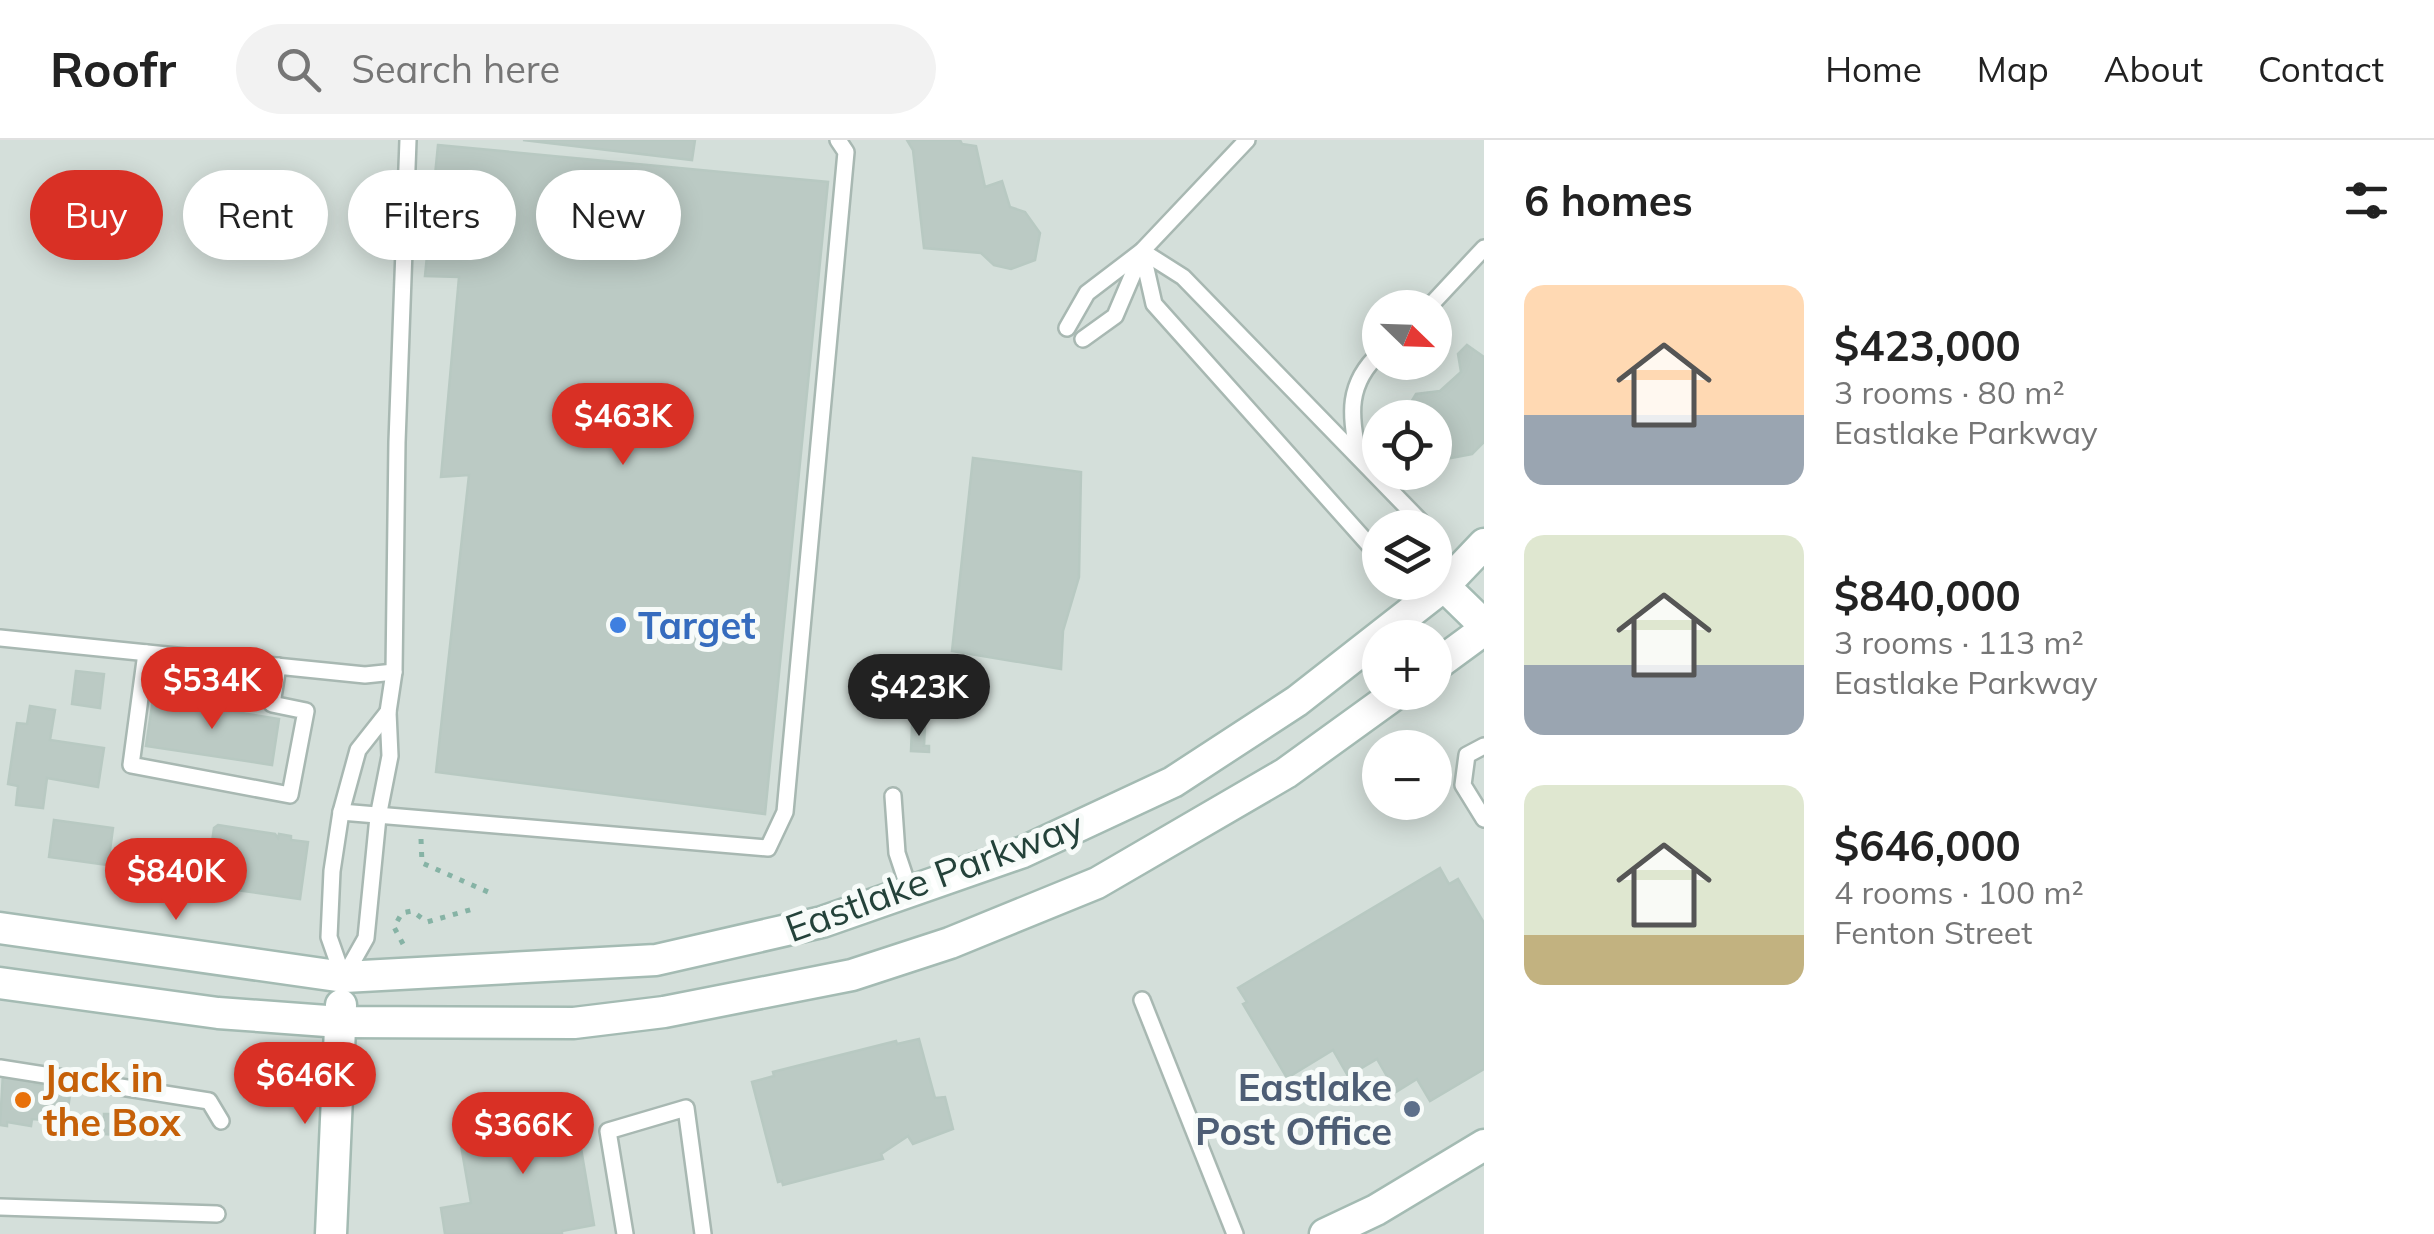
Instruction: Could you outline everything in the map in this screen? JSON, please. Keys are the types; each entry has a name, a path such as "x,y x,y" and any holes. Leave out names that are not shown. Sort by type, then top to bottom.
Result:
{"main road":[{"name":"Eastlake Parkway","path":"1452,572 1484,544"},
{"path":"1452,597 1484,628 1452,653"},
{"name":"Eastlake Parkway","path":"0,928 344,977 656,960 822,922 1023,852 1173,782 1298,701 1420,600"},
{"name":"Eastlake Parkway","path":"0,984 218,1013 340,1022 574,1023 664,1012 852,975 950,943 1096,883 1286,773 1373,710"},
{"path":"331,1234 344,977"},
{"path":"1325,1234 1376,1210 1484,1144"}],"lane":[{"path":"344,977 366,938 378,817 390,756 388,712 394,672 397,442 408,140"},
{"path":"341,812 768,848 785,812 846,152 838,140"},
{"path":"1066,328 1087,293 1142,252 1246,140"},
{"path":"1445,290 1484,248"},
{"path":"1083,339 1115,316 1142,252"},
{"path":"1142,252 1184,277 1409,510"},
{"path":"1142,252 1154,304 1362,537"},
{"path":"1360,460 1351,404 1362,374"},
{"path":"0,638 365,675 394,672"},
{"path":"146,652 131,765 290,795 306,711 272,704 278,666"},
{"path":"344,977 328,937 341,812 358,750 388,712"},
{"path":"1484,746 1467,755 1463,785 1484,819"},
{"path":"892,796 897,853 910,892"},
{"path":"1142,1000 1235,1234"},
{"path":"0,1068 209,1101 221,1121"},
{"path":"625,1234 608,1130 686,1108 703,1234"},
{"path":"0,1207 217,1214"}],"path":[{"path":"421,836 422,864 495,895"},
{"path":"408,950 394,927 402,913 412,912 427,922 472,910"}],"shaded area":[{"path":"0,140 1484,140 1484,1234 0,1234"}],"building":[{"path":"523,140 695,140 692,160"},
{"path":"907,140 960,140 962,144 976,146 985,187 1002,181 1010,207 1025,212 1040,233 1035,260 1011,269 994,265 981,253 924,248 913,150"},
{"name":"Target","path":"438,145 828,182 765,814 436,772 469,475 441,477 459,277 425,276 427,260 516,260 516,170 436,170"},
{"path":"1467,345 1484,357 1484,442 1472,454 1452,458 1452,400 1412,400 1416,394 1440,391 1461,372 1458,354"},
{"path":"973,458 1081,472 1079,577 1063,631 1061,669 952,651"},
{"path":"76,671 104,674 100,708 72,704"},
{"path":"153,699 279,719 272,765 146,746"},
{"path":"30,706 55,710 50,740 104,748 98,787 47,778 43,808 16,805 18,786 8,784 17,723 27,724"},
{"path":"912,725 925,726 924,746 929,746 929,752 911,751"},
{"path":"54,820 113,828 108,865 49,857"},
{"path":"218,825 308,842 300,899 201,885 203,869 208,870 214,828"},
{"path":"1440,868 1449,884 1458,879 1484,923 1484,1069 1430,1101 1417,1079 1396,1092 1377,1059 1348,1076 1333,1050 1287,1078 1243,1004 1247,1002 1238,988"},
{"path":"919,1039 935,1098 945,1097 953,1129 913,1144 908,1136 881,1154 883,1159 783,1185 778,1182 752,1082 774,1076 773,1072 896,1041 897,1044"},
{"path":"3,1073 61,1088 60,1094 70,1095 66,1122 32,1119 31,1126 7,1122 7,1126 0,1125"},
{"path":"574,1107 594,1225 562,1234 445,1234 441,1208 471,1203 458,1128"},
{"path":"104,1114 116,1114 116,1135 104,1134"}],"place":[{"name":"Target","path":"618,625"},
{"name":"Jack in the Box","path":"23,1100"},
{"name":"Eastlake Post Office","path":"1412,1109"}]}
